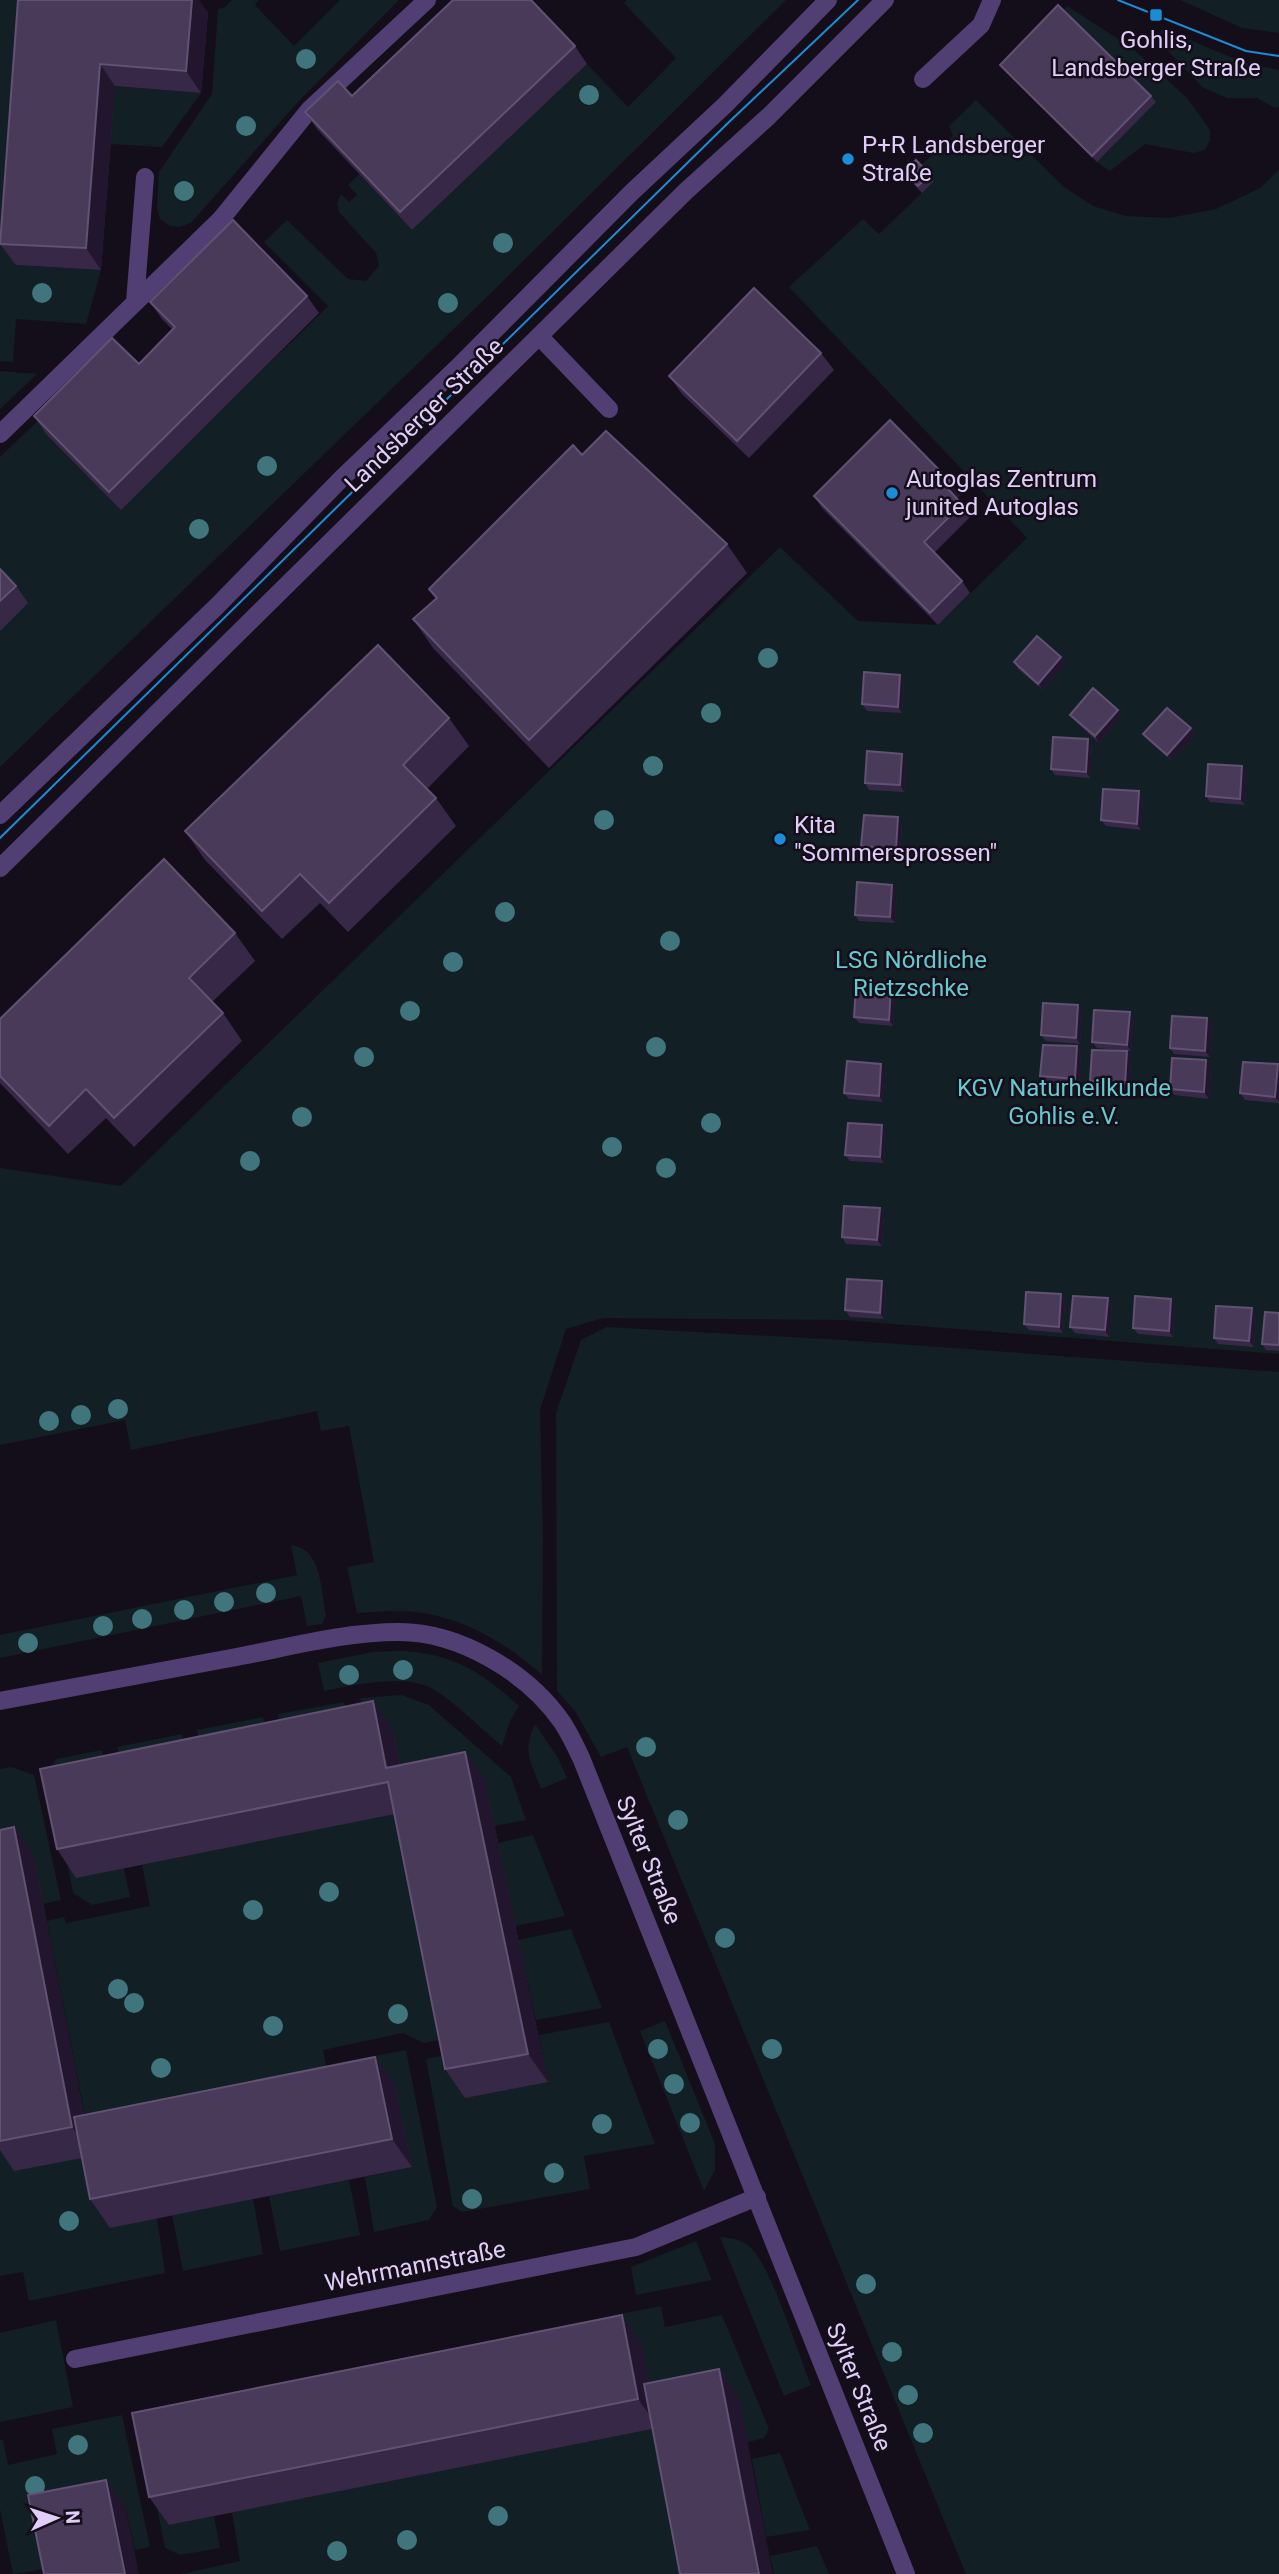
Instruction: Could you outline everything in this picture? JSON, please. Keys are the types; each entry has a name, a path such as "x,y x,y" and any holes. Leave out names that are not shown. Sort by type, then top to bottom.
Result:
{"street":[{"path":"0,435 222,219 310,109 427,0"},
{"name":"Landsberger Straße","path":"0,815 217,606 341,479 457,368 632,192 725,105 828,0"},
{"name":"Landsberger Straße","path":"0,868 686,191 769,116 886,0"},
{"path":"923,79 981,25 992,0"},
{"path":"135,302 145,177"},
{"path":"540,337 609,409"},
{"name":"Sylter Straße","path":"0,1701 366,1633 402,1632 444,1639 482,1654 513,1674 541,1698 561,1722 583,1759 906,2574"},
{"name":"Wehrmannstraße","path":"75,2359 636,2247 757,2197"}],"green space":[{"path":"0,0 35,0 16,265 101,270 86,324 16,319 13,362 0,361"},
{"path":"232,0 259,0 255,5 294,46 340,0 399,0 297,103 192,222 180,227 170,226 160,219 157,208 159,172 212,94 218,9 225,7"},
{"path":"627,0 786,0 490,294 0,767 0,457 80,380 46,434 121,509 328,306 264,242 287,220 348,279 366,281 379,266 376,253 339,212 337,203 341,194 349,202 357,195 348,185 359,174 412,230 587,64 628,107 676,58 624,3"},
{"path":"1180,0 1279,0 1279,33 1242,28"},
{"path":"1067,6 1132,48 1187,98 1210,130 1210,140 1205,150 1193,153 1145,144 1110,171 1097,162 1155,102 1063,11"},
{"path":"1163,29 1245,63 1279,70 1279,107 1275,108 1257,98 1227,98 1202,87 1155,37"},
{"path":"115,86 201,93 162,147 110,144"},
{"name":"LSG Nördliche Rietzschke","path":"976,100 1064,187 1093,206 1126,216 1169,218 1216,209 1260,188 1279,170 1279,1354 843,1320 603,1318 566,1329 540,1410 542,1675 511,1650 458,1622 439,1616 400,1611 357,1613 347,1567 374,1562 349,1426 321,1431 317,1411 131,1450 125,1420 0,1445 0,1168 121,1186 780,547 858,621 938,625 1027,538 789,287 863,219 879,234 934,181 920,166 953,136 949,126"},
{"path":"0,371 37,374 0,409"},
{"path":"607,1327 843,1340 1279,1372 1279,2574 966,2574 627,1747 601,1757 575,1711 557,1691 556,1413 581,1340"},
{"path":"291,1545 309,1554 318,1572 326,1615 322,1624 307,1626 301,1596 0,1658 0,1635 297,1575"},
{"path":"400,1651 435,1656 465,1666 492,1683 519,1706 510,1721 502,1746 448,1699 420,1684 378,1682 324,1691 318,1663 373,1652"},
{"path":"402,1695 429,1705 511,1777 526,1820 494,1826 406,1797 368,1735 360,1698"},
{"path":"344,1702 352,1738 286,1751 278,1714"},
{"path":"263,1717 272,1754 205,1767 197,1730"},
{"path":"535,1724 558,1758 567,1778 541,1789 529,1756 529,1742"},
{"path":"182,1734 189,1771 124,1784 117,1747"},
{"path":"102,1750 110,1787 76,1877 124,1868 130,1897 92,1905 73,1893 49,1770 56,1759"},
{"path":"11,1767 34,1775 61,1900 43,1904 0,1862 0,1769"},
{"path":"408,1811 453,2037 424,2043 403,2033 323,2050 332,2098 91,2147 47,1921 64,1917 66,1923 150,1906 142,1865"},
{"path":"533,1835 565,1916 515,1926 498,1843"},
{"path":"571,1929 602,2008 536,2020 518,1940"},
{"path":"665,2021 715,2144 715,2170 704,2191 640,2031"},
{"path":"609,2022 655,2144 584,2156 590,2189 462,2212 453,2206 426,2059 456,2053 548,2082 539,2035"},
{"path":"406,2050 437,2207 429,2220 374,2232 365,2177 411,2167 350,2094 343,2062"},
{"path":"0,2134 92,2156 157,2218 165,2273 29,2301 23,2272 0,2276"},
{"path":"349,2180 360,2235 280,2251 269,2196"},
{"path":"253,2199 263,2254 183,2271 172,2215"},
{"path":"720,2237 743,2242 758,2257 776,2291 811,2385 784,2396"},
{"path":"696,2241 712,2280 636,2295 631,2267"},
{"path":"661,2306 665,2327 722,2315 769,2429 764,2438 748,2442 694,2574 181,2574 240,2561 232,2512 658,2427 641,2344 619,2348 610,2316"},
{"path":"56,2320 73,2407 0,2422 0,2333"},
{"path":"138,2412 169,2525 214,2516 220,2548 180,2555 165,2548"},
{"path":"122,2415 150,2547 135,2550 126,2508 57,2567 13,2574 0,2509 0,2440 3,2440 8,2465 57,2454 52,2429"},
{"path":"780,2453 810,2530 766,2537 752,2459"},
{"path":"817,2546 829,2574 774,2574 770,2556"}],"building":[{"path":"18,0 192,0 186,71 100,64 86,248 0,244"},
{"path":"453,0 531,0 575,46 400,212 305,112 338,81 352,96"},
{"path":"1058,5 1151,96 1092,156 1000,65"},
{"path":"916,160 930,175 918,186 903,172"},
{"path":"233,220 307,296 109,492 34,416 112,338 139,364 175,327 150,302"},
{"path":"754,288 821,353 737,441 669,376"},
{"path":"890,420 952,483 947,488 962,504 924,542 962,581 930,613 814,496"},
{"path":"606,431 727,544 529,740 413,619 437,598 429,589 573,445 582,455"},
{"path":"0,569 16,586 0,601"},
{"path":"1037,636 1061,657 1038,684 1014,662"},
{"path":"378,645 449,718 403,765 436,798 329,903 300,874 262,911 185,831"},
{"path":"864,672 900,675 898,707 862,704"},
{"path":"1093,688 1118,710 1095,736 1070,715"},
{"path":"1167,708 1191,728 1167,755 1143,734"},
{"path":"1053,737 1088,739 1086,772 1051,769"},
{"path":"867,751 902,754 900,785 865,783"},
{"path":"1208,764 1242,766 1240,799 1206,796"},
{"path":"1103,789 1139,791 1137,824 1101,820"},
{"path":"864,815 898,817 896,849 861,846"},
{"path":"164,859 235,933 189,978 223,1013 114,1118 86,1089 49,1126 0,1076 0,1019"},
{"path":"857,882 892,885 890,917 855,915"},
{"path":"856,985 891,988 889,1020 854,1017"},
{"path":"1043,1003 1078,1005 1076,1038 1041,1035"},
{"path":"1094,1010 1130,1012 1127,1045 1092,1042"},
{"path":"1172,1016 1207,1018 1205,1051 1170,1048"},
{"path":"1043,1045 1077,1046 1075,1079 1040,1076"},
{"path":"1092,1050 1127,1051 1125,1084 1090,1081"},
{"path":"1172,1058 1206,1060 1204,1092 1170,1089"},
{"path":"847,1061 881,1064 879,1096 844,1093"},
{"path":"1243,1062 1278,1064 1275,1097 1240,1093"},
{"path":"848,1123 882,1125 880,1157 845,1155"},
{"path":"844,1206 880,1208 877,1240 842,1237"},
{"path":"847,1279 882,1281 880,1313 845,1310"},
{"path":"1026,1292 1061,1294 1059,1327 1024,1324"},
{"path":"1073,1296 1108,1298 1105,1330 1070,1327"},
{"path":"1135,1296 1171,1299 1169,1331 1133,1328"},
{"path":"1216,1306 1252,1308 1249,1341 1214,1338"},
{"path":"1265,1312 1279,1313 1279,1345 1262,1344"},
{"path":"373,1701 386,1768 465,1752 528,2054 445,2069 388,1782 57,1849 40,1769"},
{"path":"14,1827 72,2127 0,2141 0,1830"},
{"path":"375,2057 392,2139 90,2199 74,2117"},
{"path":"622,2315 638,2399 149,2497 132,2413"},
{"path":"719,2369 759,2574 680,2574 644,2384"},
{"path":"106,2480 125,2574 44,2574 28,2495"}],"tram line":[{"path":"0,838 728,123 858,0"},
{"path":"1118,0 1246,51 1279,56"}],"place":[{"name":"Gohlis, Landsberger Straße","path":"1156,15"},
{"name":"P+R Landsberger Straße","path":"848,159"},
{"name":"Autoglas Zentrum junited Autoglas","path":"892,493"},
{"name":"Kita \"Sommersprossen\"","path":"780,839"}],"park label":[{"name":"KGV Naturheilkunde Gohlis e.V.","path":"1064,1102"}]}
